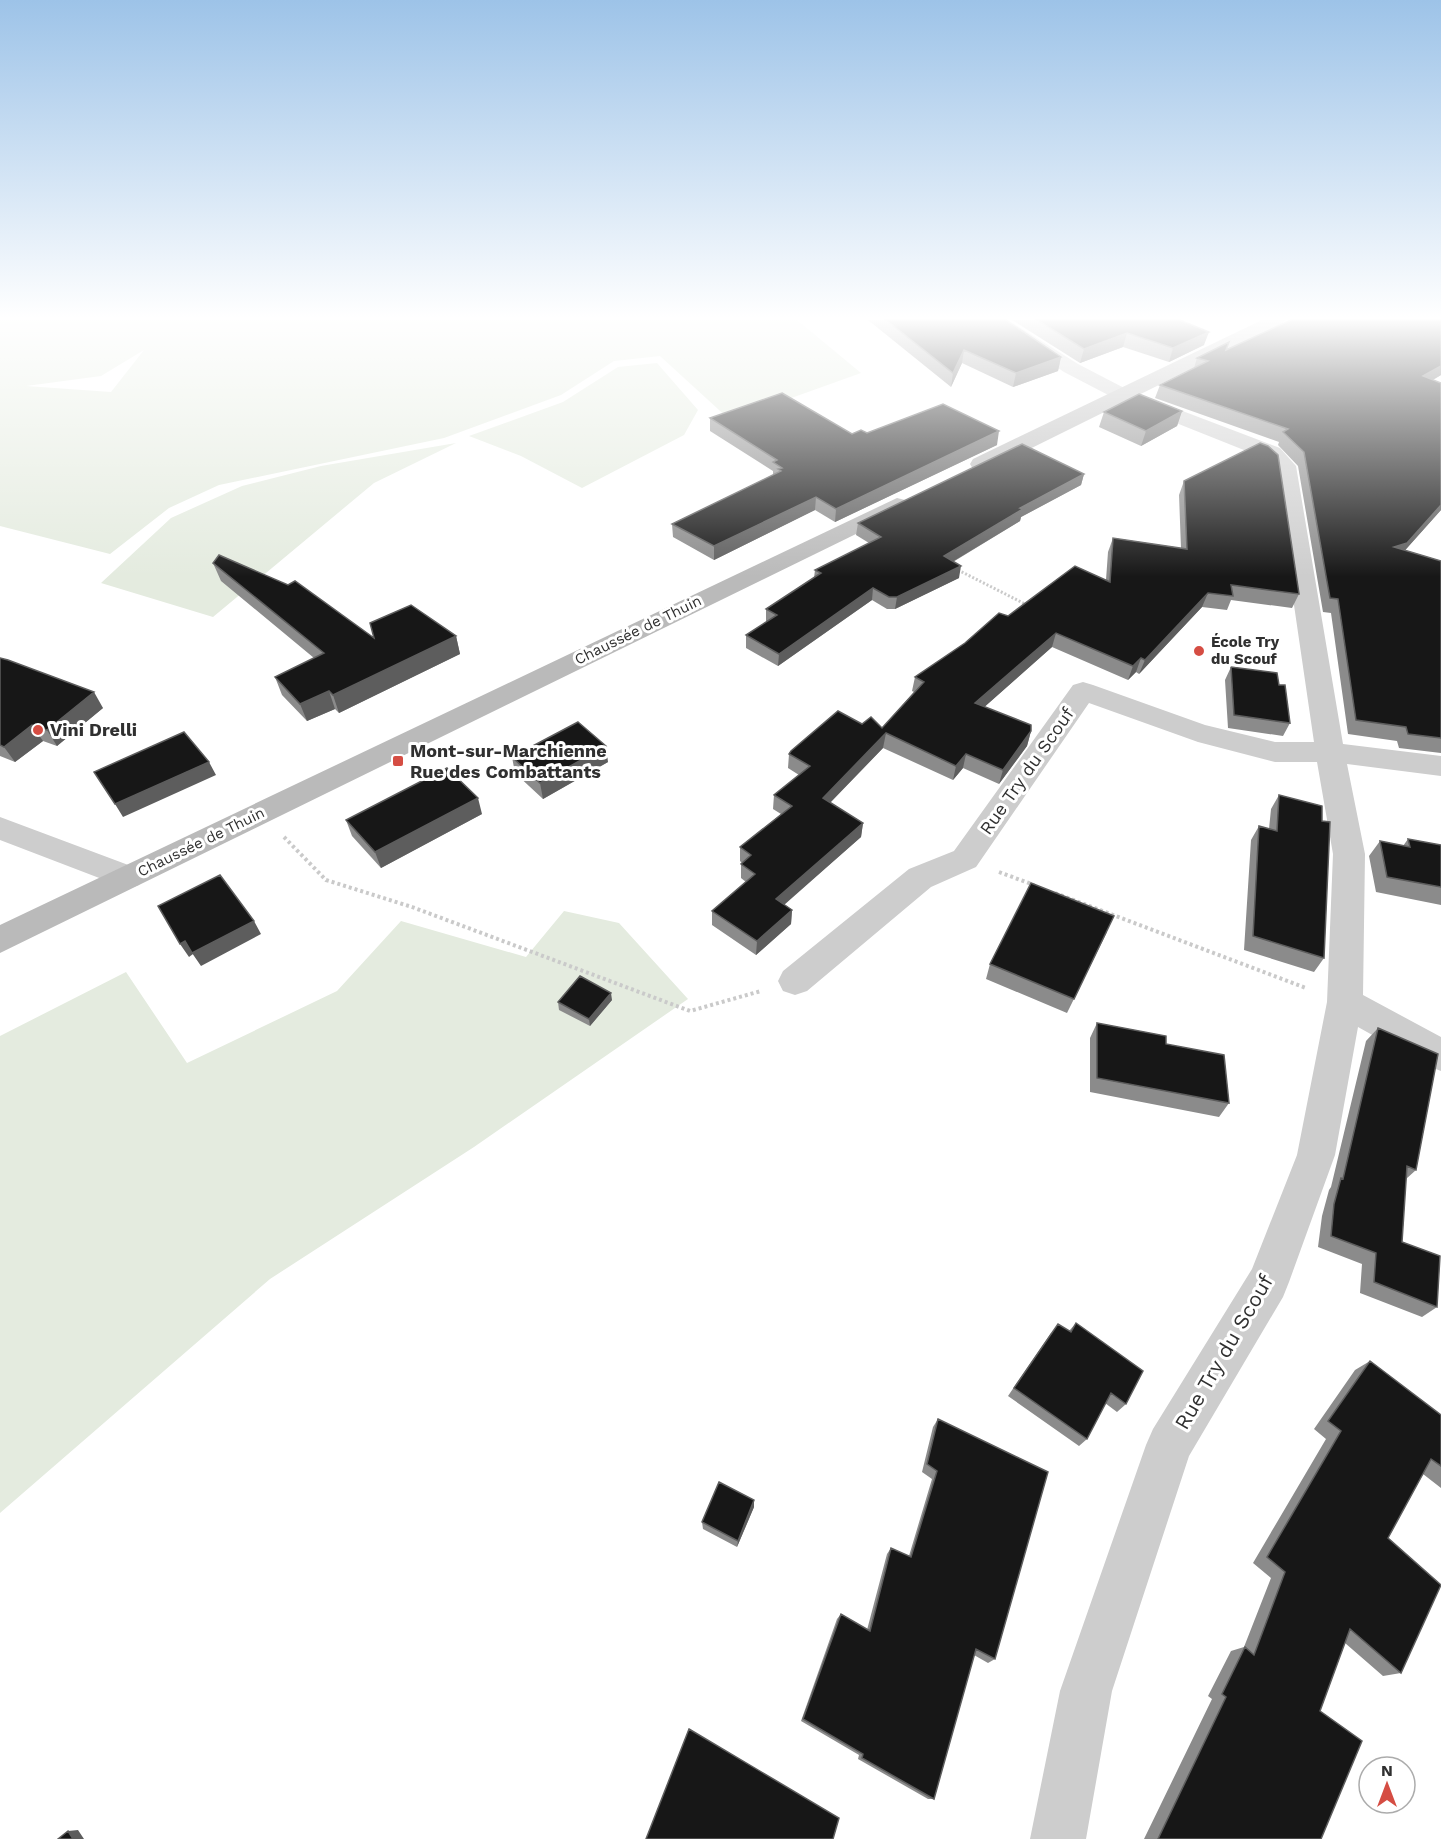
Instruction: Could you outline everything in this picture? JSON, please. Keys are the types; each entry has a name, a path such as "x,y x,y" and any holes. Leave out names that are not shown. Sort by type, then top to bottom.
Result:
{"main road":[{"path":"956,476 1101,406"},
{"name":"Chaussée de Thuin","path":"0,940 914,496"}],"street":[{"name":"Rue Try du Scouf","path":"1058,1839 1086,1691 1169,1445 1268,1282 1316,1155 1346,1002 1349,854 1330,752 1285,466 1272,453 1151,406"},
{"name":"Rue Try du Scouf","path":"965,859 1083,691 1209,736 1275,752 1330,752 1441,766"},
{"path":"0,828 128,878"},
{"path":"795,981 920,878 965,859"},
{"path":"1346,1002 1441,1055"}],"path":[{"path":"957,570 1032,608"},
{"path":"260,813 326,880 412,907 690,1011 795,981"},
{"path":"965,859 1043,889"},
{"path":"1054,893 1346,1002"}],"shaded area":[{"path":"0,406 532,406 444,438 219,485 169,508 110,554 0,526"},
{"path":"552,406 694,406 698,410 684,435 582,488 521,456 469,436"},
{"path":"714,406 770,406 730,420"},
{"path":"456,443 374,483 213,617 101,583 171,518 242,486 321,466"},
{"path":"564,911 619,923 688,999 474,1147 270,1279 0,1513 0,1036 126,972 187,1063 337,991 401,921 526,957"}],"building":[{"path":"745,406 804,406 852,434 861,430 867,433 938,406 947,406 999,431 836,509 816,497 714,546 672,524 781,471 778,469 782,468 773,462 777,460 710,418"},
{"path":"1116,406 1169,406 1182,411 1146,431 1104,412"},
{"path":"1221,406 1441,406 1441,505 1407,543 1394,547 1441,561 1441,738 1408,734 1406,727 1356,720 1338,599 1330,598 1304,452 1283,432 1288,429"},
{"path":"1260,443 1268,446 1278,455 1299,594 1231,585 1233,596 1208,593 1145,660 1141,658 1133,666 1056,633 975,703 1031,725 1031,731 1003,770 966,754 956,766 886,733 823,798 863,823 776,899 792,910 757,941 712,911 755,874 741,864 751,855 740,847 792,806 774,795 810,766 789,754 791,751 838,711 862,724 871,717 882,728 924,682 915,677 965,643 999,613 1008,616 1075,566 1110,582 1113,538 1187,549 1184,481"},
{"path":"1022,444 1084,474 1020,508 1023,509 944,556 961,566 897,597 889,597 873,588 779,654 746,635 777,615 766,609 821,573 815,570 881,537 858,523"},
{"path":"219,555 288,585 295,581 374,638 370,623 411,605 456,636 333,695 329,691 300,704 275,677 324,653 213,563"},
{"path":"0,658 94,692 47,730 32,725 4,747 0,745"},
{"path":"1231,667 1277,673 1279,685 1285,685 1290,723 1234,715"},
{"path":"578,722 606,746 540,783 512,757"},
{"path":"184,732 209,762 115,804 94,772"},
{"path":"447,768 478,798 375,852 346,820"},
{"path":"1279,795 1322,806 1322,821 1330,822 1324,958 1253,936 1259,826 1277,831"},
{"path":"1408,839 1441,845 1441,887 1387,877 1380,841 1410,847"},
{"path":"220,875 254,921 192,953 185,941 180,944 158,906"},
{"path":"1031,883 1114,916 1074,999 990,964"},
{"path":"580,976 611,993 589,1019 558,1002"},
{"path":"1097,1023 1166,1036 1166,1044 1224,1055 1229,1103 1097,1078"},
{"path":"1378,1028 1438,1054 1416,1170 1407,1166 1402,1242 1440,1256 1437,1307 1374,1282 1376,1253 1331,1236 1334,1204 1341,1178 1343,1179"},
{"path":"1076,1323 1143,1371 1126,1404 1111,1393 1087,1439 1014,1388 1058,1324 1071,1332"},
{"path":"1370,1361 1441,1415 1441,1466 1431,1459 1388,1538 1441,1585 1401,1673 1350,1629 1320,1711 1362,1741 1321,1839 1158,1839 1226,1697 1222,1694 1245,1647 1254,1655 1285,1572 1267,1557 1341,1431 1328,1421"},
{"path":"938,1419 1048,1472 995,1659 976,1649 934,1799 862,1758 863,1754 803,1719 841,1614 870,1631 891,1548 911,1557 937,1471 927,1464"},
{"path":"719,1482 754,1500 738,1541 702,1522"},
{"path":"689,1729 839,1818 833,1839 646,1839"},
{"path":"68,1831 73,1839 58,1839"}],"place":[{"name":"École Try du Scouf","path":"1199,651"},
{"name":"Vini Drelli","path":"38,730"},
{"name":"Mont-sur-Marchienne Rue des Combattants","path":"398,761"}]}
